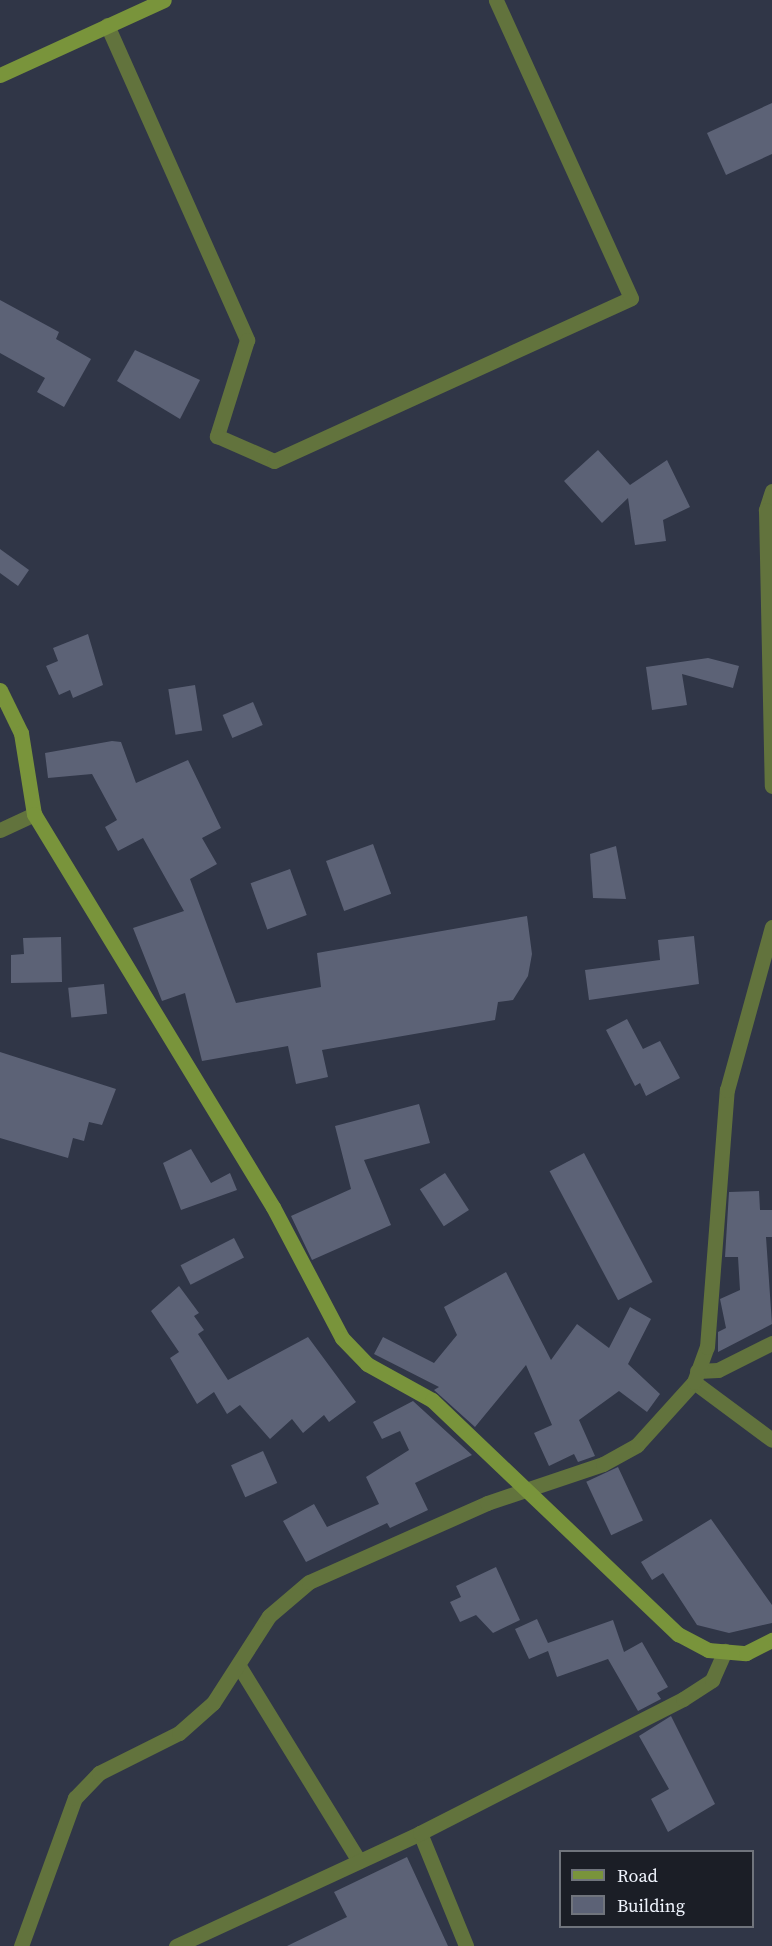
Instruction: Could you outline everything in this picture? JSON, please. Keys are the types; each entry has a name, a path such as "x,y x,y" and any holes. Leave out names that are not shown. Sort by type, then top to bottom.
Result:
{"street":[{"path":"0,75 164,0"},
{"path":"107,25 248,340 217,436 274,461 631,298 496,0"},
{"path":"772,491 766,521 772,786"},
{"path":"0,690 21,733 34,814 273,1207 342,1338 367,1364 432,1400 678,1634 708,1650 746,1653 772,1640"},
{"path":"0,830 34,814"},
{"path":"21,1946 75,1798 99,1773 179,1733 213,1703 239,1666 269,1616 309,1582 526,1490 603,1464 637,1444 696,1377 707,1347 727,1090 772,927"},
{"path":"696,1377 718,1370 772,1343"},
{"path":"696,1377 772,1440"},
{"path":"176,1946 420,1833 683,1699 712,1680 725,1651"},
{"path":"239,1666 359,1861"},
{"path":"420,1833 466,1946"}],"building":[{"path":"772,103 772,154 726,175 707,133"},
{"path":"0,300 59,332 56,339 91,359 64,407 37,392 45,378 0,353"},
{"path":"135,350 200,380 180,419 117,381"},
{"path":"598,450 630,485 667,460 690,507 663,520 666,541 635,545 628,498 602,523 564,481"},
{"path":"0,549 29,570 18,586 0,573"},
{"path":"88,634 103,685 73,698 70,690 59,695 46,666 58,661 53,648"},
{"path":"708,658 739,666 733,688 682,674 687,705 652,710 646,667"},
{"path":"195,685 202,730 176,735 168,689"},
{"path":"253,702 263,725 232,738 223,715"},
{"path":"112,741 121,742 136,783 188,760 221,828 202,838 217,864 190,879 236,1003 321,987 317,953 527,916 532,954 528,976 513,1000 498,1002 495,1020 322,1050 328,1077 296,1084 288,1046 202,1061 185,993 162,1001 133,928 184,911 143,838 118,851 105,827 117,820 92,774 48,778 45,753"},
{"path":"373,844 391,894 344,911 326,861"},
{"path":"616,846 626,899 593,898 590,854"},
{"path":"290,869 307,915 267,929 251,883"},
{"path":"694,936 699,984 589,1000 585,970 660,960 658,940"},
{"path":"61,937 62,982 11,983 11,955 24,954 23,938"},
{"path":"104,984 107,1014 71,1018 68,988"},
{"path":"627,1019 643,1049 660,1041 680,1078 646,1096 640,1083 635,1086 606,1030"},
{"path":"0,1052 116,1089 102,1125 89,1122 84,1141 73,1138 68,1158 0,1138"},
{"path":"419,1104 430,1143 364,1160 391,1225 312,1260 291,1216 351,1189 335,1126"},
{"path":"191,1149 211,1183 230,1173 237,1190 181,1210 163,1163"},
{"path":"584,1153 653,1282 618,1300 550,1171"},
{"path":"445,1173 469,1210 444,1226 420,1189"},
{"path":"759,1191 760,1210 772,1210 772,1237 766,1237 772,1324 718,1352 718,1332 726,1328 720,1299 740,1290 738,1257 725,1257 729,1192"},
{"path":"234,1238 244,1258 191,1285 181,1265"},
{"path":"506,1272 551,1360 577,1324 609,1348 630,1307 651,1319 628,1364 660,1394 647,1412 619,1391 579,1420 595,1456 578,1462 574,1454 549,1466 534,1433 552,1425 526,1365 475,1427 434,1390 439,1387 374,1354 383,1337 434,1363 457,1335 444,1307"},
{"path":"179,1286 199,1313 194,1316 204,1330 198,1334 228,1380 308,1337 356,1402 329,1422 324,1415 303,1433 292,1419 270,1439 240,1405 227,1414 214,1392 197,1404 170,1358 179,1352 151,1311"},
{"path":"413,1401 472,1455 415,1483 428,1510 390,1528 387,1523 306,1562 283,1521 314,1504 327,1527 379,1504 366,1477 409,1450 400,1431 382,1439 373,1422"},
{"path":"263,1451 277,1483 245,1497 231,1465"},
{"path":"618,1467 643,1520 611,1535 586,1482"},
{"path":"711,1519 772,1605 772,1623 729,1633 697,1625 663,1573 652,1580 641,1562"},
{"path":"496,1567 520,1620 493,1633 476,1615 460,1622 450,1602 461,1597 456,1586"},
{"path":"537,1619 548,1643 613,1620 624,1652 642,1642 668,1687 657,1693 661,1699 638,1711 608,1659 557,1677 548,1651 529,1659 515,1629"},
{"path":"671,1716 715,1804 668,1832 651,1799 669,1789 639,1736"},
{"path":"407,1857 448,1946 287,1946 347,1917 334,1892"}]}
